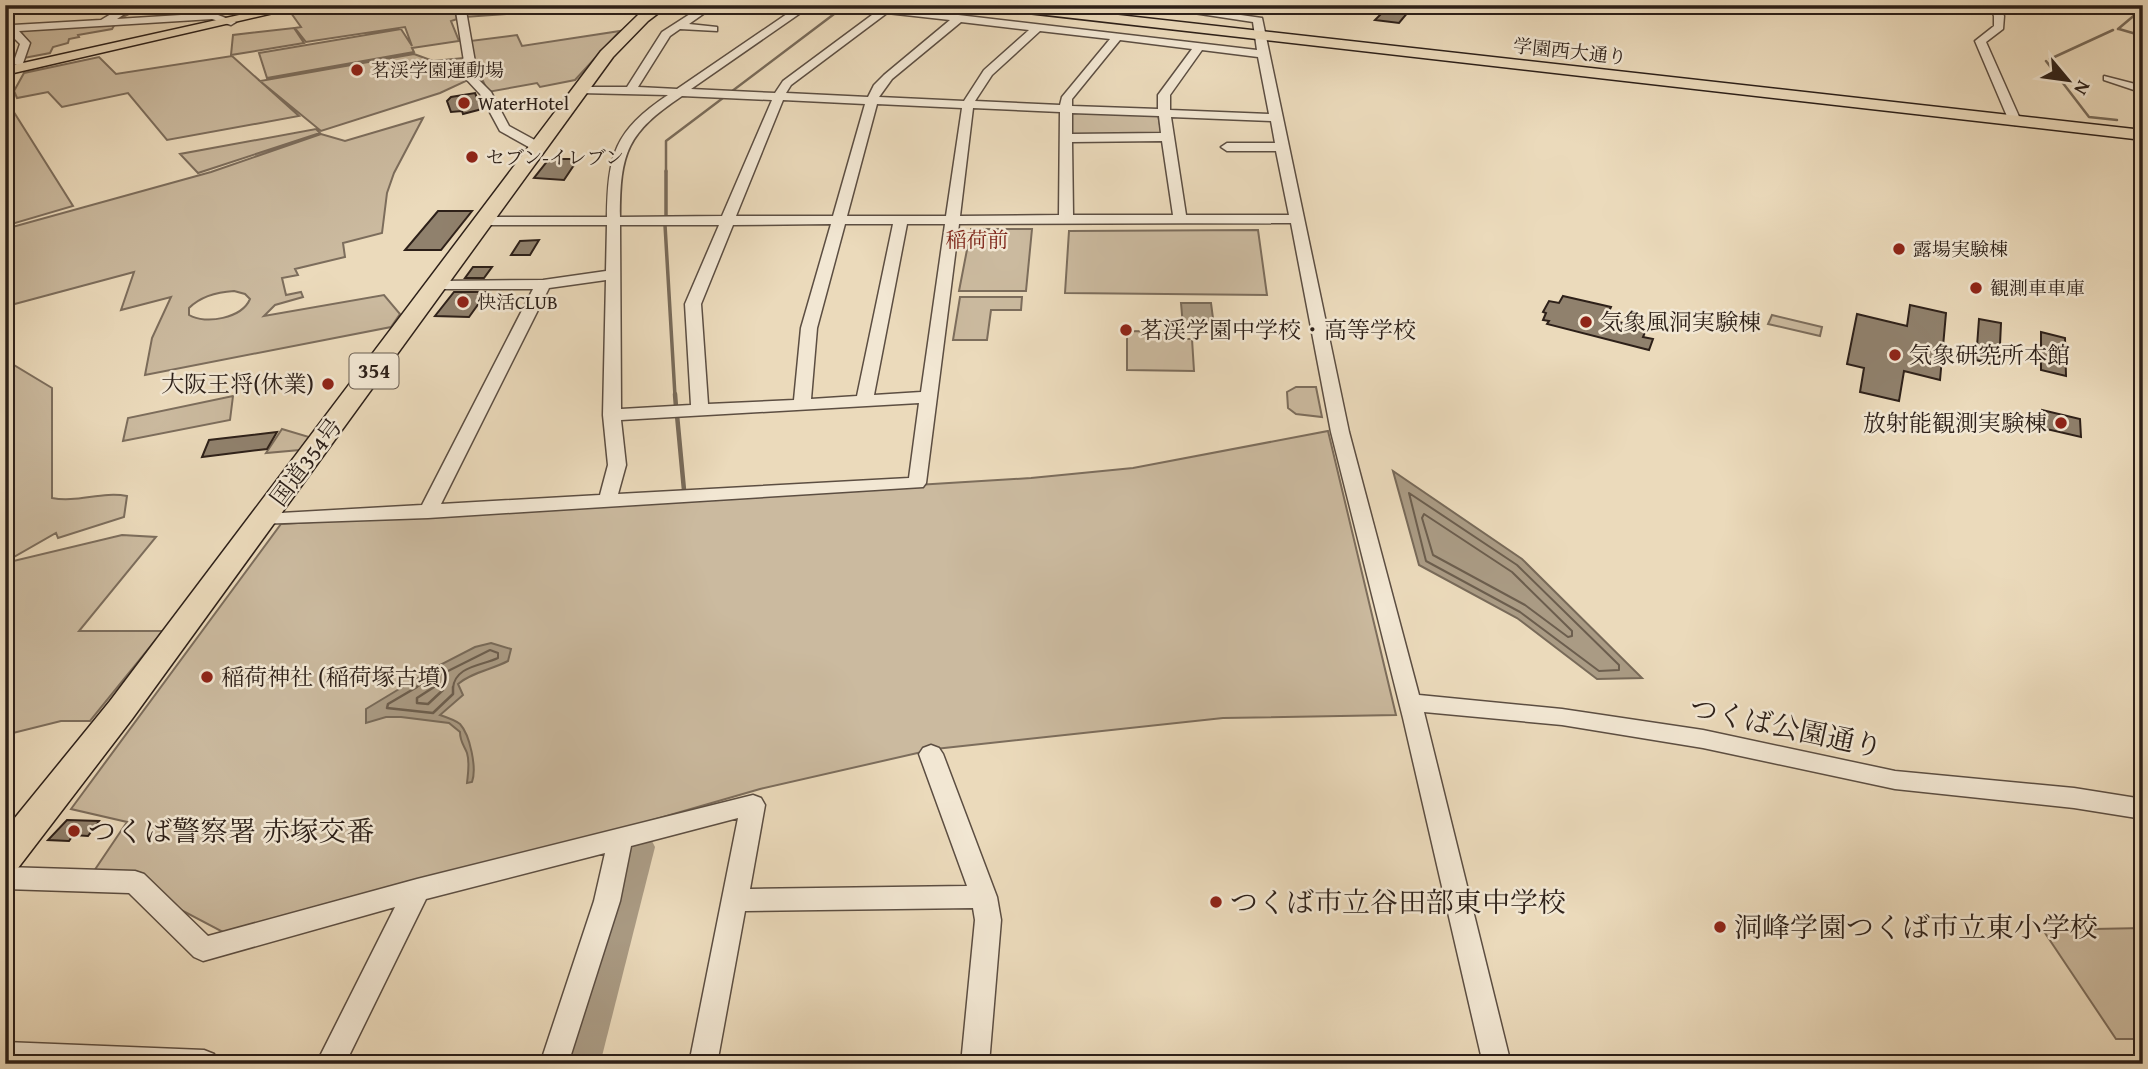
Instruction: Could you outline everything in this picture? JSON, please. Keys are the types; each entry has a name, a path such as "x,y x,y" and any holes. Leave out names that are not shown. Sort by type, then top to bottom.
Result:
{"highway":[{"name":"国道354号","path":"5,857 121,710 580,90 618,41 643,18 663,5"}],"main road":[{"path":"9,67 283,5"},
{"path":"222,19 302,5"},
{"name":"学園西大通り","path":"993,5 2143,132"},
{"name":"学園西大通り","path":"1031,5 1259,33"}],"street":[{"path":"5,16 23,5"},
{"path":"103,23 133,5"},
{"path":"8,26 222,19 220,10 180,5"},
{"path":"460,5 473,80 485,92 504,128 538,147"},
{"path":"630,90 666,34 711,5"},
{"path":"607,502 617,465 612,415 612,275 614,174 618,156 644,118 807,5"},
{"path":"845,5 1263,54"},
{"path":"1146,5 1258,20 1340,432 1417,731 1497,1064"},
{"path":"1994,5 1999,16 1999,27 1980,41 2014,118"},
{"path":"996,23 1015,6"},
{"path":"700,410 693,303 779,96 787,83 885,10"},
{"path":"802,404 809,328 872,100 878,87 888,77 959,18"},
{"path":"8,26 25,43 9,67"},
{"path":"679,26 713,29"},
{"path":"263,520 917,482 968,104 972,91 1037,27"},
{"path":"1066,219 1065,108 1069,92 1117,37"},
{"path":"1180,219 1163,113 1164,95 1200,46"},
{"path":"2108,78 2143,90"},
{"path":"580,90 1276,118"},
{"path":"1065,138 1168,137"},
{"path":"1227,147 1282,147"},
{"path":"484,221 1296,219"},
{"path":"865,400 901,220"},
{"path":"438,285 543,284 612,275"},
{"path":"428,512 543,284"},
{"path":"612,415 928,397"},
{"name":"つくば公園通り","path":"1417,703 1562,717 1703,739 1895,780 2074,798 2143,809"},
{"path":"931,754 984,897 988,920 975,1064"},
{"path":"5,878 135,882 203,950 417,890 753,805 703,1064"},
{"path":"554,1064 607,901 620,839"},
{"path":"330,1064 417,890"},
{"path":"736,900 984,897"},
{"path":"5,1055 204,1064"}],"shaded area":[{"path":"138,5 153,6 142,7 113,20"},
{"path":"326,5 453,5 457,19 451,21 459,41 412,48 414,52 267,78 259,53 401,29 412,46 405,27 306,42 295,28 301,27 291,13"},
{"path":"543,5 587,5 586,12 564,14 562,10 465,17 465,11"},
{"path":"153,6 198,9 185,17 162,19 168,14 142,14"},
{"path":"115,24 112,29 69,39 68,43 53,47 50,53 24,58 29,42 18,29"},
{"path":"294,28 304,43 231,55 233,35"},
{"path":"620,31 575,80 540,87 537,83 488,92 476,66 470,41 517,35 522,46"},
{"path":"414,54 433,61 463,58 466,81 440,93 321,131 260,81"},
{"path":"232,56 299,116 167,140 128,93 62,107 48,92 17,98 14,91 24,73 99,57 116,74"},
{"path":"5,98 73,206 5,226"},
{"path":"1069,112 1158,115 1162,135 1071,136"},
{"path":"423,118 394,173 387,193 382,233 343,243 345,257 295,269 298,275 282,278 286,295 301,292 303,297 275,305 264,316 384,295 400,314 391,327 145,375 152,338 171,297 121,310 134,272 11,305 5,286 5,229 211,172 321,134 345,141","holes":["234,291 245,294 250,299 246,306 232,315 214,319 189,315 189,308 210,295"]},
{"path":"316,129 320,133 198,173 180,154"},
{"path":"971,229 1032,229 1026,291 959,291"},
{"path":"1258,230 1267,295 1065,293 1069,231"},
{"path":"960,297 1022,297 1021,310 991,310 987,340 953,340"},
{"path":"1772,315 1822,327 1820,336 1768,324"},
{"path":"5,321 9,355 14,365 52,388 52,498 127,496 124,517 58,538 56,533 5,562"},
{"path":"1127,331 1184,332 1185,339 1192,339 1194,371 1127,370"},
{"path":"1296,387 1316,387 1322,417 1296,414 1288,408 1287,392"},
{"path":"233,396 230,420 123,441 128,418"},
{"path":"282,429 309,437 300,450 266,453"},
{"path":"1328,431 1396,715 1223,718 935,749 760,789 238,940 147,892 92,874 127,822 71,809 281,524 1031,478 1133,468"},
{"path":"122,535 156,537 79,631 163,631 90,721 61,721 5,735 5,563"},
{"path":"2143,928 2143,1039 2116,1039 2043,930"}],"water":[{"path":"1181,303 1211,303 1214,326 1183,326"},
{"path":"1393,471 1522,559 1642,678 1597,679 1517,618 1419,565"},
{"path":"491,643 511,649 508,661 458,684 463,695 440,715 460,724 464,729 473,760 472,782 467,783 468,757 460,732 449,723 386,717 366,723 366,709 434,668 475,647"}],"building":[{"path":"1384,5 1414,5 1399,23 1375,20 1385,10"},
{"name":"WaterHotel","path":"475,93 482,109 463,114 462,111 451,112 447,101 451,97"},
{"path":"549,159 578,159 564,180 534,178"},
{"path":"438,211 472,211 441,250 405,250"},
{"path":"539,240 530,255 511,255 520,241"},
{"path":"473,267 492,267 484,278 465,278"},
{"name":"快活CLUB","path":"454,292 487,292 469,317 435,316"},
{"name":"気象風洞実験棟","path":"1563,296 1611,307 1606,318 1646,330 1643,337 1653,339 1649,350 1547,324 1549,321 1543,320 1546,313 1543,312 1549,301 1559,303"},
{"name":"気象研究所本館","path":"1910,305 1946,313 1940,380 1904,371 1899,401 1860,392 1864,368 1847,364 1857,314 1907,326"},
{"path":"1979,319 2001,323 1999,366 1976,360"},
{"path":"2041,332 2065,338 2066,376 2041,370"},
{"name":"放射能観測実験棟","path":"2042,410 2080,419 2081,437 2042,428"},
{"path":"277,432 267,449 202,457 209,440"},
{"name":"つくば警察署 赤塚交番","path":"67,820 99,821 88,836 73,835 69,841 48,840"}],"waterway":[{"path":"666,216 666,141 846,5"},
{"path":"2118,29 2143,8"},
{"path":"2119,29 2143,36"},
{"path":"2050,59 2113,30"},
{"path":"2046,61 2089,117 2117,120"},
{"path":"665,225 675,396"},
{"path":"675,394 676,407"},
{"path":"677,415 684,490"},
{"path":"580,1064 638,847"}],"place":[{"name":"茗渓学園運動場","path":"357,70"},
{"name":"WaterHotel","path":"464,103"},
{"name":"セブン-イレブン","path":"472,157"},
{"name":"露場実験棟","path":"1899,249"},
{"name":"観測車車庫","path":"1976,288"},
{"name":"快活CLUB","path":"463,302"},
{"name":"気象風洞実験棟","path":"1586,322"},
{"name":"茗渓学園中学校・高等学校","path":"1126,330"},
{"name":"気象研究所本館","path":"1895,355"},
{"name":"大阪王将(休業)","path":"328,384"},
{"name":"放射能観測実験棟","path":"2061,423"},
{"name":"稲荷神社 (稲荷塚古墳)","path":"207,677"},
{"name":"つくば警察署 赤塚交番","path":"74,831"},
{"name":"つくば市立谷田部東中学校","path":"1216,902"},
{"name":"洞峰学園つくば市立東小学校","path":"1720,927"}],"district":[{"name":"稲荷前","path":"977,240"}]}
